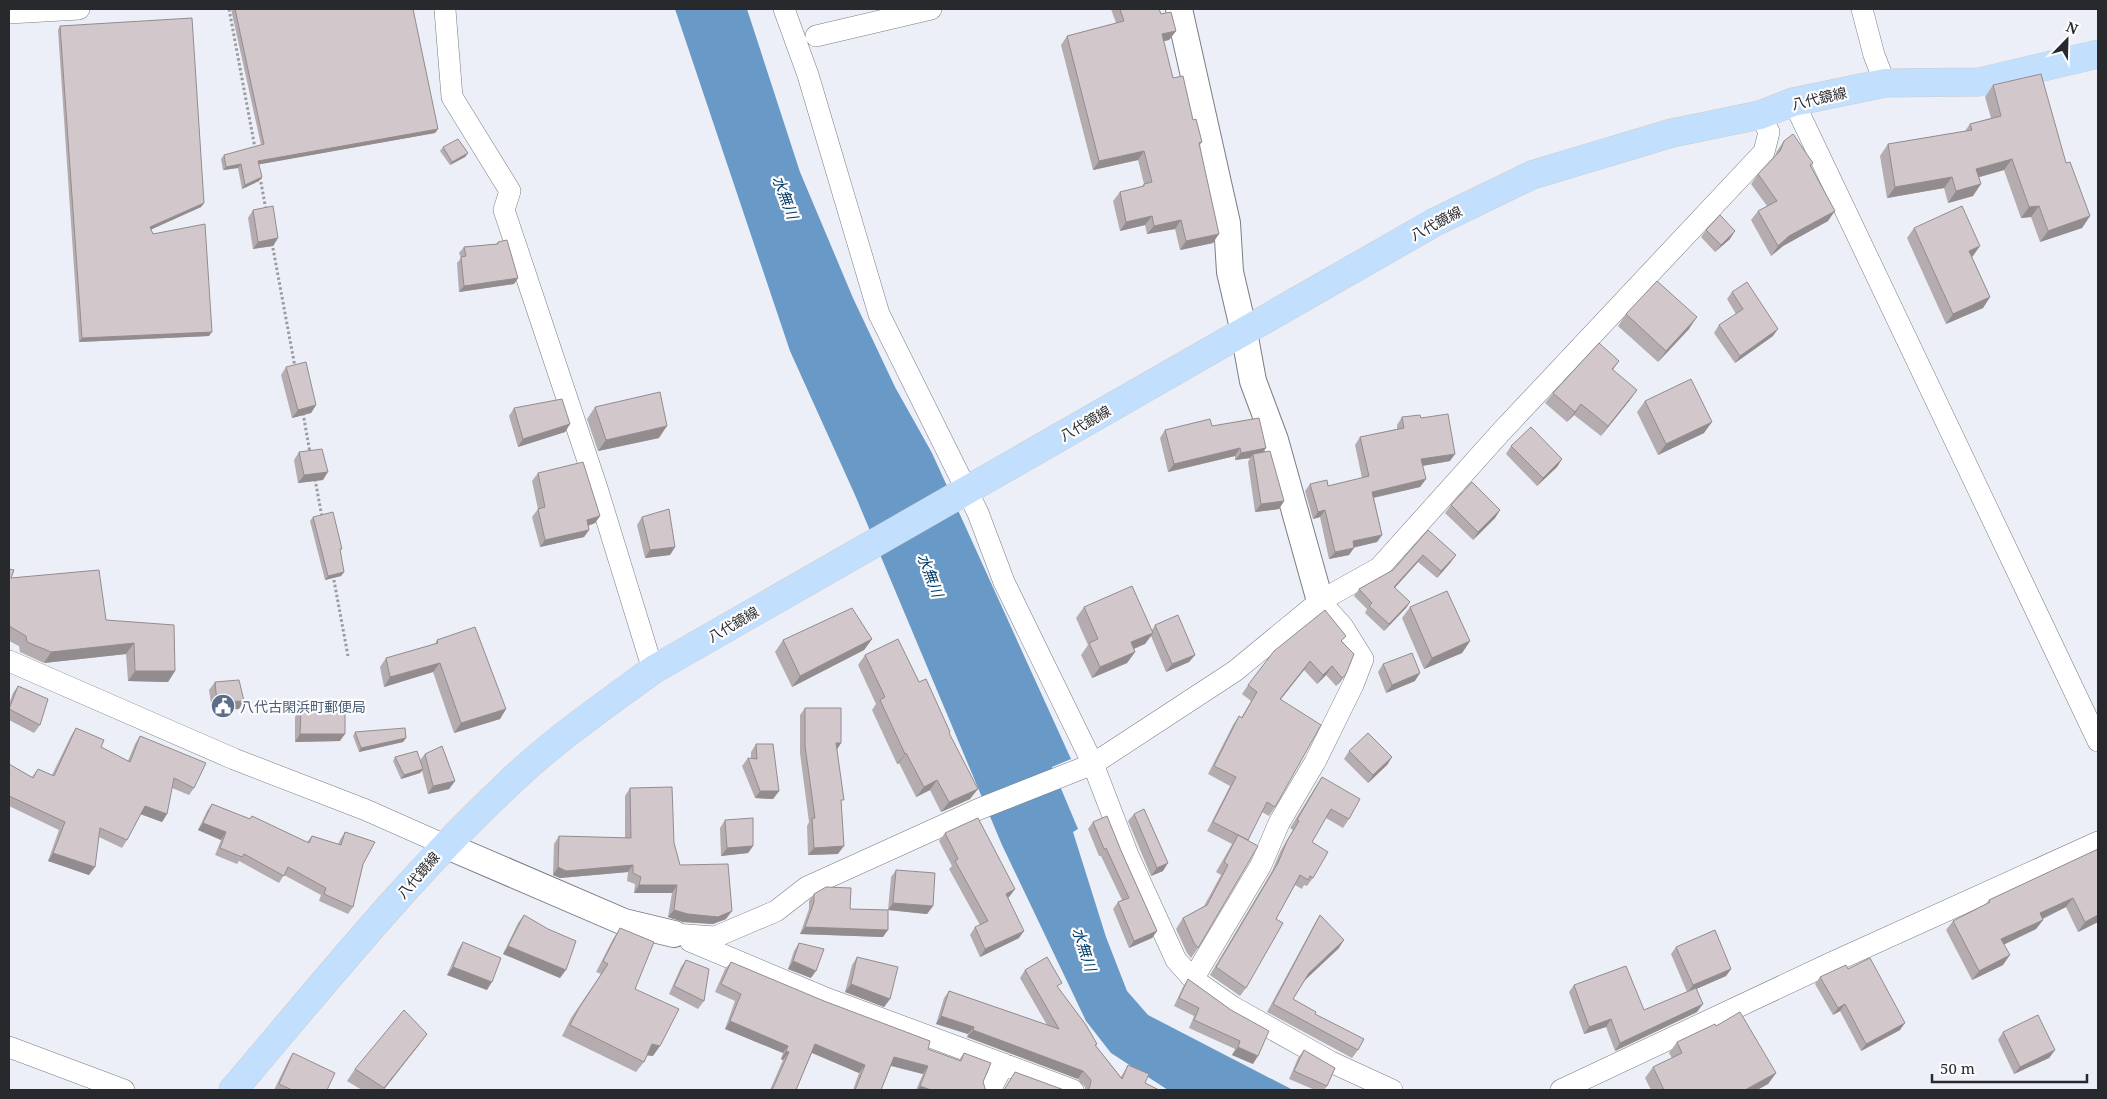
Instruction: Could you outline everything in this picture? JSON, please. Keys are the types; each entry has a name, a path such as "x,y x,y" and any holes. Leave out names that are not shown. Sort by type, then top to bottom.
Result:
{"main road":[{"name":"八代鏡線","path":"233,1090 337,968 446,845 506,785 573,728 653,670 1435,222 1532,175 1672,132 1760,115 1792,102 1885,83 1979,82 2098,54"}],"street":[{"path":"9,14 79,9"},
{"path":"784,9 808,75 879,314 965,492 1004,582 1093,764 1128,855 1176,960 1193,979 1234,1007 1331,1062 1392,1090"},
{"path":"816,36 931,9"},
{"path":"1179,9 1227,223 1230,272 1253,381 1275,440 1320,602 1343,627 1363,659 1353,685 1315,762 1279,823 1261,865 1193,979"},
{"path":"1862,9 1874,56 1885,83"},
{"path":"446,10 452,97 510,191 504,210 596,485 653,670"},
{"path":"1792,102 1798,111 2098,741"},
{"path":"9,662 234,759 366,810 624,922 674,934 715,937 776,911 807,887 979,809 1093,764 1235,671 1320,602 1378,568 1501,432 1764,152 1769,132 1760,115"},
{"path":"1561,1090 1831,963 2098,842"},
{"path":"674,934 823,998 1073,1090"},
{"path":"9,1047 124,1090"},
{"path":"990,1090 1004,1064"}],"path":[{"path":"229,9 256,156"},
{"path":"260,176 267,215"},
{"path":"270,234 296,372"},
{"path":"303,411 312,460"},
{"path":"314,470 322,519"},
{"path":"332,568 348,656"}],"water":[{"name":"水無川","path":"675,9 747,9 800,172 853,298 895,387 932,453 1071,759 1052,767 1078,829 1073,832 1106,937 1127,991 1148,1015 1293,1090 1168,1090 1111,1053 1086,1021 1002,845 855,495 790,351"}],"building":[{"path":"235,9 413,9 438,129 258,161 262,177 245,185 241,164 226,167 224,155 264,144"},
{"path":"1120,9 1159,9 1161,14 1171,12 1176,31 1162,34 1173,78 1183,76 1193,120 1196,119 1202,142 1199,143 1219,234 1186,241 1181,220 1154,226 1152,216 1126,222 1120,192 1152,182 1144,151 1099,161 1067,36 1124,21"},
{"path":"192,18 204,203 150,227 153,234 205,224 212,332 82,338 60,26"},
{"path":"2041,74 2066,163 2070,162 2090,216 2048,231 2039,206 2029,207 2012,159 1976,169 1981,184 1956,191 1952,177 1895,187 1888,144 1972,130 1970,124 2001,116 1993,85"},
{"path":"1793,134 1813,163 1810,165 1835,211 1789,236 1778,246 1758,211 1777,201 1758,174 1780,151 1784,141"},
{"path":"458,139 468,153 452,162 443,147"},
{"path":"273,206 278,238 258,242 253,210"},
{"path":"1962,206 1980,246 1969,251 1990,297 1953,314 1914,228"},
{"path":"1720,215 1735,231 1721,245 1706,230"},
{"path":"507,240 518,278 464,286 461,257 466,256 464,247 498,244 498,242"},
{"path":"1657,281 1697,317 1666,351 1626,314"},
{"path":"1747,282 1778,329 1740,356 1719,325 1743,309 1732,292"},
{"path":"1599,343 1619,361 1612,369 1637,390 1608,426 1581,404 1575,412 1553,393"},
{"path":"306,362 316,405 298,410 286,367"},
{"path":"1691,379 1712,422 1666,444 1645,401"},
{"path":"660,392 667,426 606,440 595,407"},
{"path":"562,399 570,424 523,439 514,408"},
{"path":"1448,414 1455,454 1421,459 1426,479 1372,492 1382,535 1353,541 1354,548 1335,552 1325,510 1318,512 1310,484 1327,480 1328,486 1369,476 1360,437 1404,428 1402,417 1420,415 1421,418"},
{"path":"1259,418 1266,448 1241,453 1240,448 1174,464 1165,430 1210,419 1212,426"},
{"path":"1531,427 1562,459 1543,478 1511,446"},
{"path":"322,449 328,472 304,475 299,452"},
{"path":"1270,451 1284,501 1261,504 1253,454"},
{"path":"583,462 600,516 587,520 589,530 545,540 538,509 545,507 538,473"},
{"path":"1472,482 1500,510 1478,532 1451,505"},
{"path":"669,509 675,547 650,550 642,517"},
{"path":"333,512 342,549 340,549 344,572 328,576 313,517"},
{"path":"1428,530 1456,555 1441,571 1423,555 1394,587 1410,602 1389,624 1369,606 1372,603 1359,589 1393,570"},
{"path":"9,569 14,570 11,578 99,570 106,620 174,625 175,671 135,671 134,643 51,652 27,642 26,636 9,626"},
{"path":"1132,586 1153,633 1131,642 1135,652 1100,667 1089,643 1098,639 1084,607"},
{"path":"1447,591 1470,641 1432,658 1410,607"},
{"path":"852,608 872,639 800,676 783,640"},
{"path":"1325,610 1346,636 1341,641 1354,654 1346,674 1342,678 1332,666 1323,675 1310,661 1280,699 1321,725 1275,807 1267,802 1248,840 1213,822 1236,777 1214,766 1239,716 1242,718 1257,692 1248,685 1274,651"},
{"path":"1178,615 1195,655 1172,664 1155,625"},
{"path":"475,627 506,709 461,723 440,663 390,677 386,658 438,643 437,640"},
{"path":"898,639 919,682 926,679 949,733 978,789 949,802 937,780 924,787 905,754 880,700 885,697 865,655"},
{"path":"1412,653 1420,673 1392,685 1383,664"},
{"path":"239,680 244,701 217,702 215,682"},
{"path":"18,686 48,699 40,725 9,709"},
{"path":"805,708 841,708 841,743 836,743 844,800 841,800 844,846 814,848 812,818 815,818 805,746"},
{"path":"301,709 345,709 345,734 300,734"},
{"path":"76,728 104,740 101,747 130,762 140,736 206,763 194,788 174,778 167,814 145,806 127,840 100,828 95,867 53,853 65,822 9,796 9,764 33,778 38,769 54,776"},
{"path":"405,728 406,738 361,748 355,732"},
{"path":"1368,733 1392,757 1373,775 1349,751"},
{"path":"756,744 773,744 779,791 760,791 748,758 757,759"},
{"path":"442,746 455,781 433,786 425,754"},
{"path":"417,751 423,769 404,775 395,757"},
{"path":"1322,777 1360,799 1349,819 1331,809 1312,842 1328,852 1313,878 1310,876 1308,880 1300,875 1276,919 1283,923 1246,988 1216,967 1278,863 1287,841 1299,821 1297,820"},
{"path":"672,787 674,843 680,865 728,864 732,911 718,917 688,914 674,910 677,885 639,885 641,877 633,873 633,865 566,871 558,867 559,836 631,838 630,788"},
{"path":"212,804 250,819 252,816 309,843 312,836 341,845 345,832 375,842 363,864 353,907 324,894 326,888 288,867 284,876 244,854 242,857 220,848 226,832 203,823"},
{"path":"1144,809 1168,863 1157,868 1134,814"},
{"path":"1107,816 1157,931 1134,941 1118,902 1129,898 1106,848 1104,849 1093,822"},
{"path":"753,818 753,846 727,848 725,820"},
{"path":"978,818 1015,889 1006,894 1024,931 985,949 975,927 988,921 955,861 958,859 945,833"},
{"path":"1238,835 1258,846 1198,948 1183,918 1207,905 1228,865 1224,862"},
{"path":"2098,849 2098,915 2085,922 2073,898 2040,913 2043,920 2001,939 2010,955 1979,971 1953,921 1990,902 1989,900"},
{"path":"896,870 935,873 933,906 893,903"},
{"path":"826,887 851,888 850,909 888,910 888,930 805,927 814,902 814,894"},
{"path":"524,915 548,929 576,941 566,970 508,946"},
{"path":"1320,915 1344,940 1309,973 1293,999 1316,1012 1315,1014 1364,1039 1358,1050 1273,1004"},
{"path":"620,928 654,942 635,989 679,1009 660,1046 652,1044 644,1062 570,1025 608,964 603,961"},
{"path":"1715,930 1731,969 1693,985 1676,947"},
{"path":"463,942 501,958 492,982 453,967"},
{"path":"799,943 824,949 816,971 793,961"},
{"path":"857,957 898,967 890,999 851,984"},
{"path":"1047,957 1062,983 1057,986 1086,1025 1097,1044 1095,1045 1122,1079 1128,1065 1149,1074 1145,1083 1159,1090 1088,1090 1091,1080 1083,1071 973,1030 974,1027 941,1016 949,991 1059,1029 1025,970"},
{"path":"1870,958 1905,1023 1866,1044 1845,1004 1838,1008 1820,977 1846,965 1848,969"},
{"path":"686,960 709,969 704,1001 674,986"},
{"path":"731,962 824,1001 930,1041 928,1049 961,1061 964,1053 991,1063 983,1082 986,1090 931,1090 920,1086 928,1066 894,1057 881,1090 855,1090 865,1065 815,1044 796,1090 772,1090 789,1052 786,1051 788,1046 730,1021 741,994 721,984"},
{"path":"1626,966 1644,1010 1696,988 1703,1004 1620,1043 1611,1019 1589,1027 1574,985"},
{"path":"1188,979 1231,1010 1269,1031 1258,1056 1238,1047 1240,1041 1194,1020 1199,1008 1179,998"},
{"path":"404,1010 427,1034 384,1088 355,1069"},
{"path":"1740,1012 1776,1073 1745,1090 1664,1090 1653,1067 1682,1053 1677,1042 1715,1024 1716,1026"},
{"path":"2038,1015 2055,1050 2020,1067 2003,1032"},
{"path":"1304,1050 1335,1068 1327,1086 1294,1071"},
{"path":"293,1053 335,1073 327,1090 292,1090 279,1084"},
{"path":"1015,1072 1064,1090 1004,1090"}],"place":[{"name":"八代古閑浜町郵便局","path":"223,706"}]}
